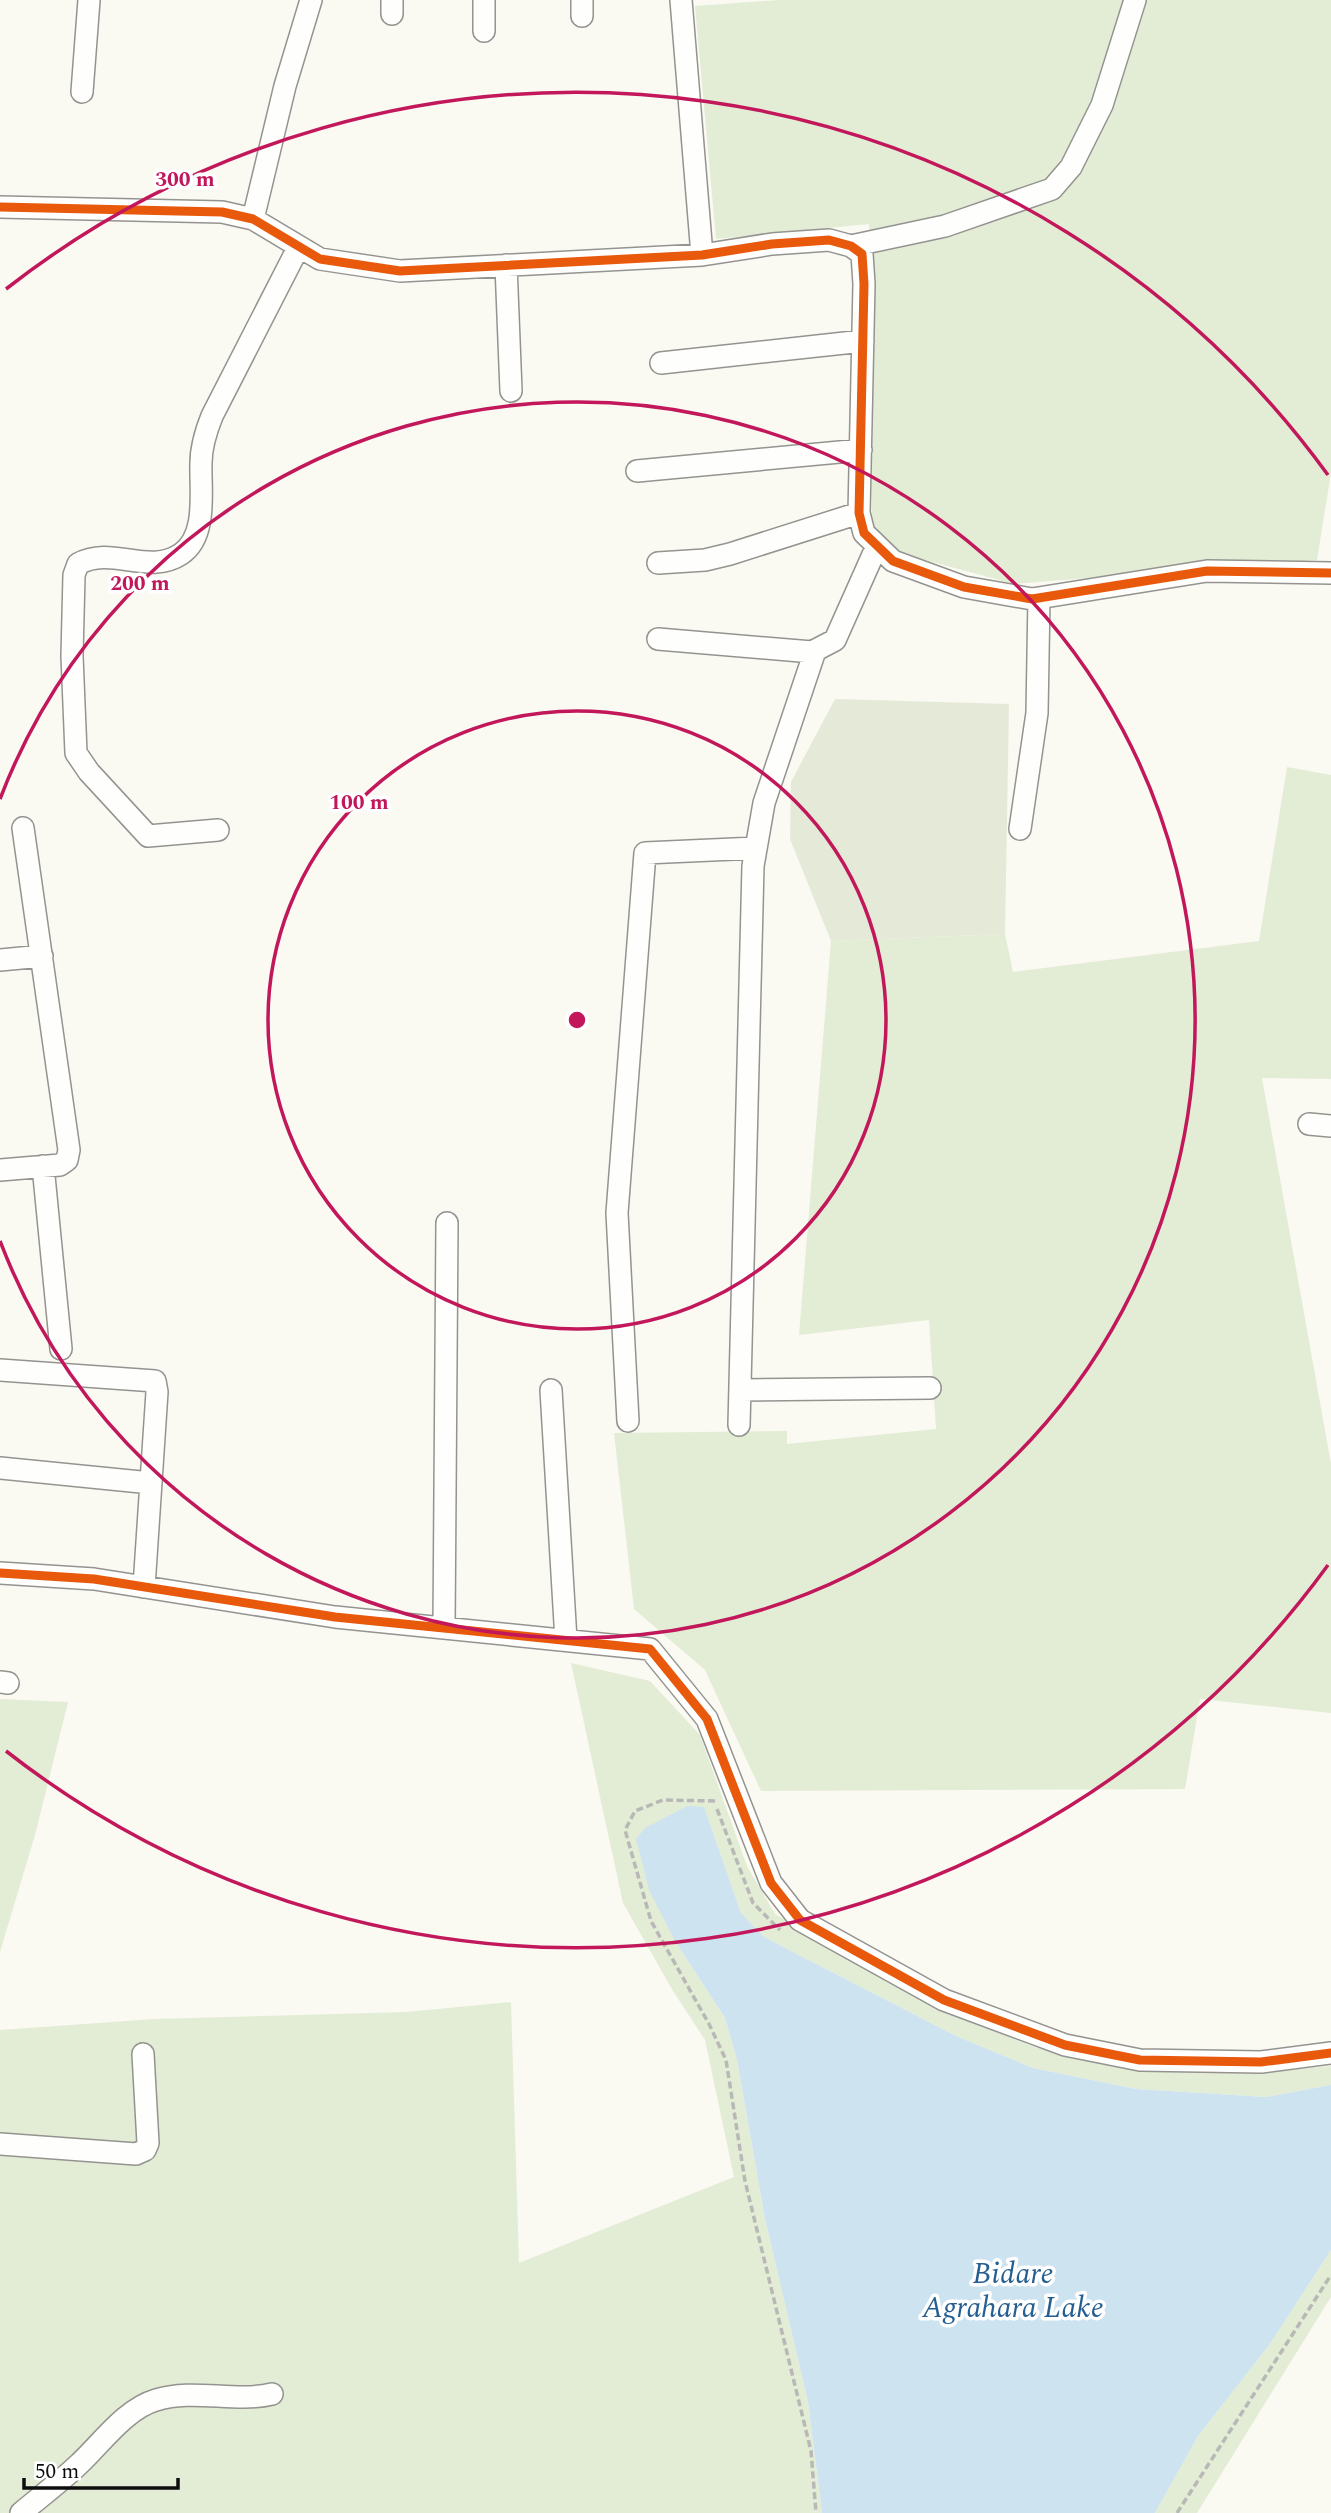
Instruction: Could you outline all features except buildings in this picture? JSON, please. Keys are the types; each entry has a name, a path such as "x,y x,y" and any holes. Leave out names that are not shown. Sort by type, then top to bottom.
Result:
{"street":[{"path":"82,92 89,0"},
{"path":"253,219 285,86 311,0"},
{"path":"484,0 484,32"},
{"path":"681,0 702,255"},
{"path":"851,246 945,226 1052,188 1071,167 1102,105 1135,0"},
{"path":"0,207 222,212 253,219 320,260 400,271 702,255 772,244 829,240 851,246 862,254 859,513 864,533 876,548 893,561 964,587 1039,598 1207,571 1331,573"},
{"path":"218,830 148,836 89,772 76,752 74,575 78,564 91,556 108,555 154,564 174,559 186,551 197,530 201,508 203,440 212,416 298,248"},
{"path":"506,265 511,391"},
{"path":"661,363 863,341"},
{"path":"637,471 861,450"},
{"path":"658,563 705,560 730,554 859,513"},
{"path":"658,639 815,651 835,640 876,548"},
{"path":"1020,829 1037,713 1039,598"},
{"path":"739,1425 753,866 764,803 815,651"},
{"path":"0,1170 60,1165 67,1160 69,1150 23,828"},
{"path":"628,1421 617,1213 645,853 756,848"},
{"path":"0,961 42,956"},
{"path":"1309,1124 1331,1126"},
{"path":"43,1166 61,1349"},
{"path":"444,1628 447,1223"},
{"path":"0,1370 155,1381 144,1587"},
{"path":"740,1390 930,1388"},
{"path":"551,1390 566,1640"},
{"path":"0,1468 151,1483"},
{"path":"0,1573 94,1579 335,1618 650,1649 707,1719 771,1883 800,1920 944,2000 1065,2045 1140,2060 1261,2062 1331,2053"},
{"path":"0,2144 136,2154 145,2150 148,2143 143,2054"},
{"path":"20,2513 77,2466 131,2413 155,2400 192,2395 227,2399 272,2393"}],"path":[{"path":"789,1935 777,1928 753,1903 714,1799 663,1800 635,1811 625,1830 651,1921 709,2024 726,2060 745,2181 811,2451 816,2513"},
{"path":"1177,2513 1331,2276"}],"green space":[{"path":"779,0 1331,0 1331,473 1317,560 1014,584 899,553 872,529 869,224 716,239 695,6"},
{"path":"835,699 1009,704 1005,934 831,941 790,839 791,782"},
{"path":"1287,767 1331,775 1331,1079 1262,1078 1331,1464 1331,1713 1200,1699 1185,1789 761,1791 705,1670 634,1609 614,1433 787,1431 787,1444 936,1429 929,1320 799,1335 831,941 1005,934 1013,972 1259,941"},
{"path":"571,1663 650,1681 700,1735 747,1866 775,1914 949,2011 1034,2047 1139,2069 1261,2073 1331,2066 1331,2085 1266,2097 1136,2089 1033,2068 956,2036 764,1937 741,1913 704,1808 675,1941 725,2018 737,2060 765,2219 808,2402 822,2513 0,2513 0,2030 155,2019 407,2012 511,2002 519,2263 734,2177 705,2040 673,1991 623,1903"},
{"path":"0,1699 68,1702 35,1835 0,1952"},
{"path":"1331,2250 1331,2297 1197,2513 1155,2513 1198,2436 1270,2344"}],"water":[{"name":"Bidare Agrahara Lake","path":"687,1806 704,1807 741,1913 764,1937 956,2036 1033,2068 1136,2089 1266,2097 1331,2085 1331,2250 1270,2344 1198,2436 1155,2513 822,2513 808,2402 765,2219 737,2060 725,2018 675,1941 649,1890 636,1839 645,1828"}],"cycle path":[{"path":"0,207 222,212 253,219 320,259 400,271 702,255 772,244 829,240 851,246 862,254 864,284 859,513 864,533 893,561 964,587 1032,599 1207,571 1331,573"},
{"path":"0,1573 94,1579 335,1617 650,1649 707,1719 771,1883 800,1920 944,2000 1065,2045 1140,2060 1261,2062 1331,2053"}]}
